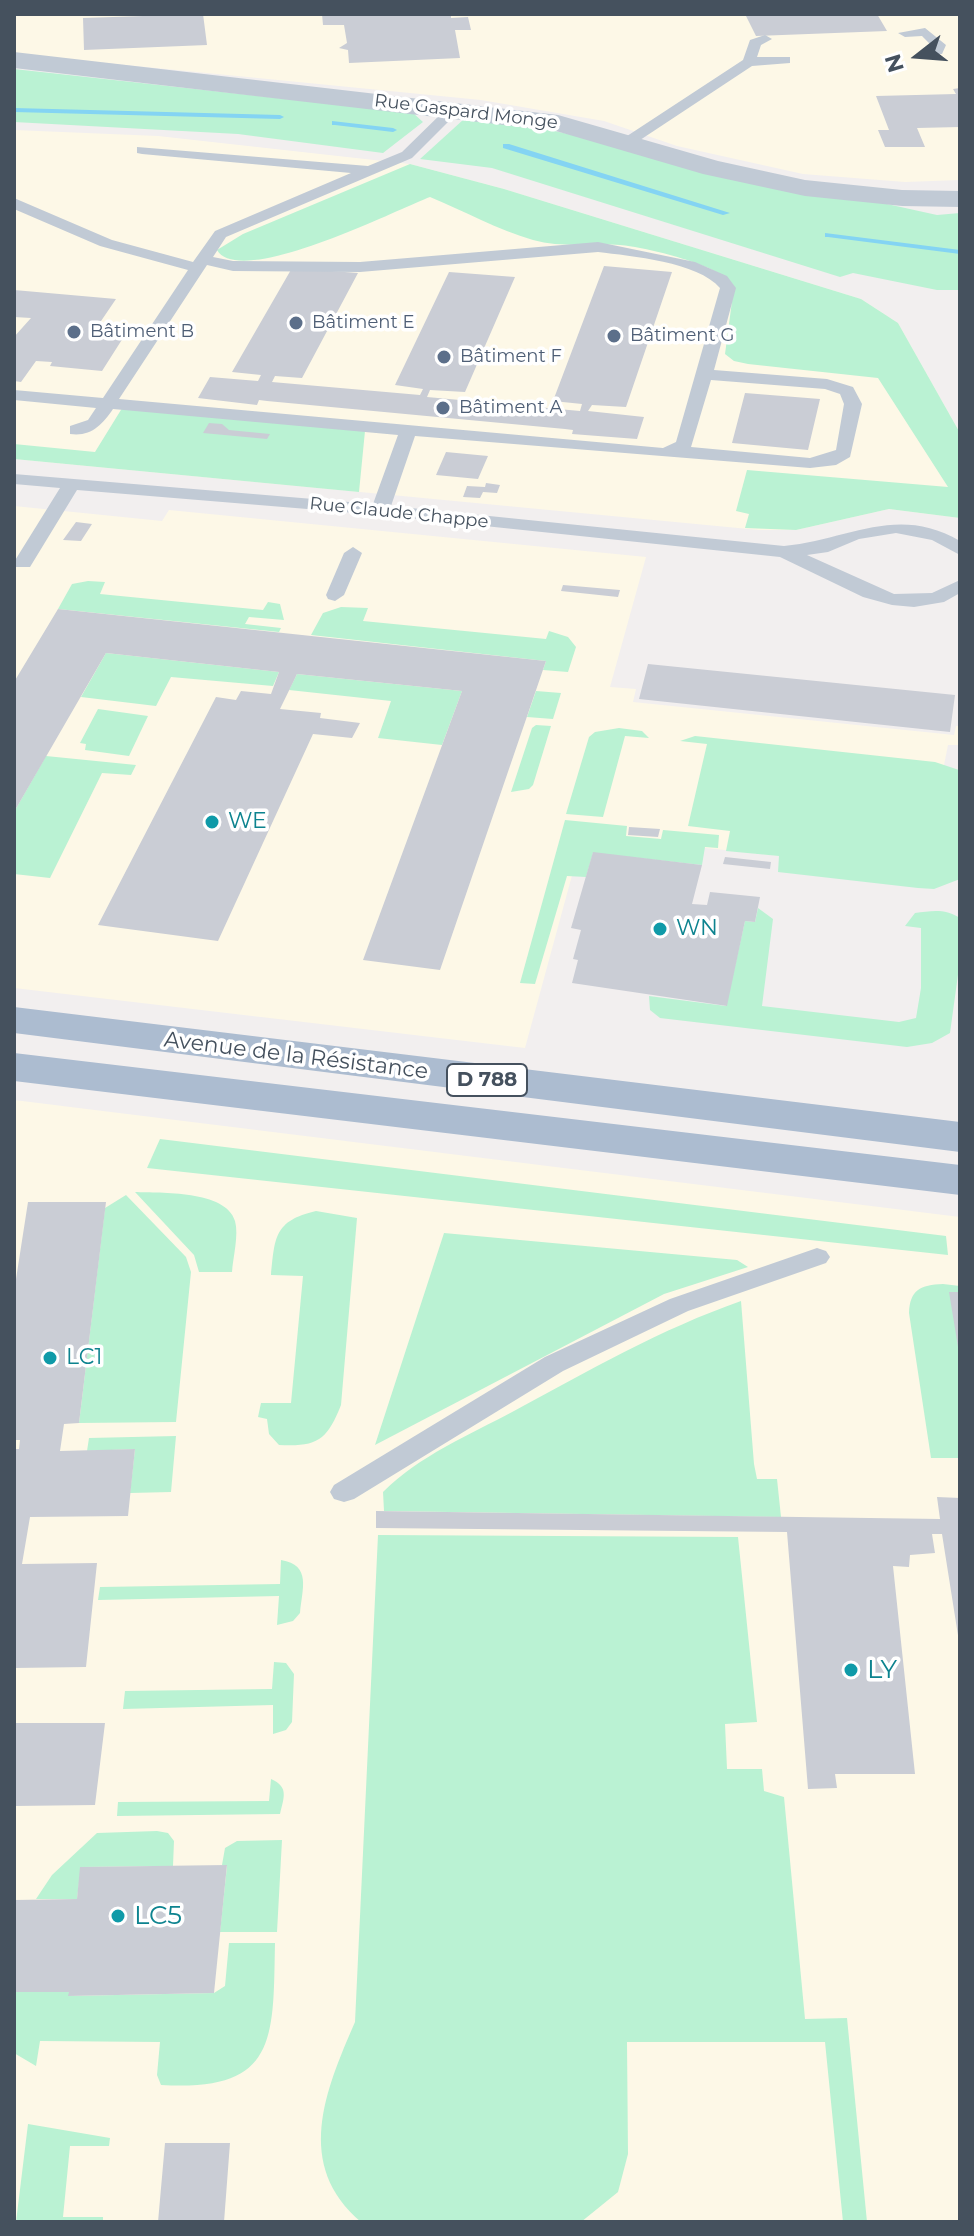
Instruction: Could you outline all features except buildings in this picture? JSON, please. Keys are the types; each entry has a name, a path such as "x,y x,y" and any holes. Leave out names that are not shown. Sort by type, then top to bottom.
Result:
{"main road":[{"name":"Avenue de la Résistance","path":"14,1020 960,1137"},
{"name":"Avenue de la Résistance","path":"14,1067 960,1180"}],"street":[{"name":"Rue Gaspard Monge","path":"14,60 455,108 558,123 713,168 805,188 902,198 960,199"}],"lane":[{"path":"905,33 925,32 939,45 937,51"},
{"path":"749,62 755,43 765,39"},
{"path":"626,143 749,62 785,60"},
{"path":"76,430 94,424 223,232 407,155 455,108"},
{"path":"142,150 370,170"},
{"path":"20,206 50,199"},
{"path":"20,206 106,243 200,263 233,266 375,263 580,247 613,249 710,272 723,279 728,288 684,445 678,451"},
{"path":"66,225 88,217"},
{"path":"106,243 127,235"},
{"path":"14,395 408,431 635,457 678,451 707,461 830,461 844,453 853,404 847,391 837,386 704,374"},
{"path":"380,510 408,431"},
{"name":"Rue Claude Chappe","path":"14,480 380,510 784,552"},
{"path":"23,563 72,484"},
{"path":"784,552 821,548 855,534 896,528 938,536 960,549"},
{"path":"784,552 814,563 848,586 892,600 940,596 960,586"},
{"path":"335,595 353,553"},
{"path":"344,1492 554,1364 679,1305 817,1257"}],"shaded area":[{"path":"14,14 960,14 960,180 905,182 803,174 677,146 604,121 481,100 14,54"},
{"path":"14,130 158,136 410,164 504,189 861,299 898,323 960,433 960,518 889,509 796,530 759,530 14,459"},
{"path":"14,506 162,521 169,510 646,557 610,687 636,689 633,702 954,735 956,726 960,726 960,745 948,745 944,765 960,875 583,835 525,1048 14,988"},
{"path":"14,1100 960,1217 960,2222 14,2222"}],"green space":[{"path":"14,69 413,113 423,122 383,153 238,134 14,122"},
{"path":"464,119 541,128 937,215 960,213 960,290 937,290 853,273 840,277 492,168 420,159"},
{"path":"410,164 504,189 861,299 898,323 960,433 960,518 889,509 796,530 745,528 749,514 736,511 747,470 948,487 878,378 748,364 734,361 725,354 734,286 727,278 699,264 632,246 555,244 533,240 430,197 354,230 286,254 255,260 231,259 217,250 243,234"},
{"path":"124,405 365,431 359,492 14,459 14,444 95,452"},
{"path":"105,582 100,594 263,610 268,602 280,604 284,620 249,617 245,624 281,628 279,632 58,609 72,584"},
{"path":"341,607 368,608 363,621 546,639 549,631 568,637 576,647 568,672 543,670 546,661 311,635 323,613"},
{"path":"106,653 279,672 273,686 171,677 156,706 81,697"},
{"path":"297,674 462,691 442,745 378,738 391,701 289,690"},
{"path":"536,691 561,693 553,719 527,717"},
{"path":"98,709 148,716 129,756 85,750 86,744 80,743"},
{"path":"536,725 551,726 533,785 529,789 511,792 532,728"},
{"path":"619,728 642,731 649,738 625,736 603,817 566,814 589,737 595,732"},
{"path":"695,736 935,762 959,770 960,879 934,889 778,872 779,856 726,851 730,831 688,826 707,744 680,741"},
{"path":"46,756 136,765 131,775 102,773 50,878 14,874 14,812"},
{"path":"565,820 627,826 626,836 661,839 663,830 719,835 718,848 705,847 702,865 593,853 586,877 567,876 535,984 520,983"},
{"path":"758,908 773,919 762,1006 899,1022 916,1018 921,988 921,928 905,926 915,913 943,911 960,918 960,960 950,1033 932,1043 907,1047 660,1018 650,1010 649,996 726,1006 745,921 755,922"},
{"path":"160,1139 946,1236 948,1255 147,1168"},
{"path":"135,1192 206,1198 229,1211 235,1221 236,1233 232,1272 199,1272 194,1255"},
{"path":"126,1195 186,1257 191,1272 176,1422 79,1423 105,1208"},
{"path":"316,1211 357,1218 341,1405 326,1434 319,1439 303,1445 279,1445 269,1434 267,1419 258,1417 261,1403 291,1403 303,1276 271,1275 274,1250 284,1226"},
{"path":"444,1233 737,1260 748,1267 664,1294 375,1445"},
{"path":"943,1284 960,1286 960,1458 931,1458 909,1313 918,1290"},
{"path":"741,1301 754,1464 757,1479 777,1479 781,1517 384,1511 383,1492 445,1447 625,1352 682,1324"},
{"path":"176,1436 171,1492 130,1493 135,1449 87,1451 89,1438"},
{"path":"378,1535 738,1537 757,1722 725,1724 727,1769 762,1769 764,1791 784,1797 805,2019 847,2018 867,2222 843,2222 825,2042 627,2042 628,2154 618,2192 581,2222 361,2222 340,2200 328,2176 322,2152 322,2126 334,2074 355,2022"},
{"path":"281,1560 297,1567 303,1587 300,1613 293,1621 277,1625 279,1596 98,1600 100,1587 280,1584"},
{"path":"274,1662 286,1663 294,1674 292,1722 286,1730 273,1734 273,1705 123,1709 125,1691 272,1689"},
{"path":"271,1779 283,1789 280,1814 117,1816 118,1802 269,1801"},
{"path":"97,1833 168,1833 174,1841 173,1866 81,1867 77,1899 36,1899 52,1875"},
{"path":"282,1840 277,1932 220,1932 227,1866 222,1865 225,1848 237,1841"},
{"path":"229,1943 275,1943 269,2032 261,2053 248,2068 228,2079 199,2085 161,2085 157,2075 160,2042 40,2041 36,2066 14,2053 14,1992 69,1992 69,1996 214,1993 225,1986"},
{"path":"28,2124 110,2138 109,2146 70,2146 63,2217 103,2217 103,2222 16,2222"}],"waterway":[{"path":"14,110 280,117"},
{"path":"335,123 393,130"},
{"path":"506,146 726,213"},
{"path":"828,235 960,252"}],"place":[{"name":"Bâtiment E","path":"296,323"},
{"name":"Bâtiment B","path":"74,332"},
{"name":"Bâtiment G","path":"614,336"},
{"name":"Bâtiment F","path":"444,357"},
{"name":"Bâtiment A","path":"443,408"},
{"name":"WE","path":"212,822"},
{"name":"WN","path":"660,929"},
{"name":"LC1","path":"50,1358"},
{"name":"LY","path":"851,1670"},
{"name":"LC5","path":"118,1916"}]}
